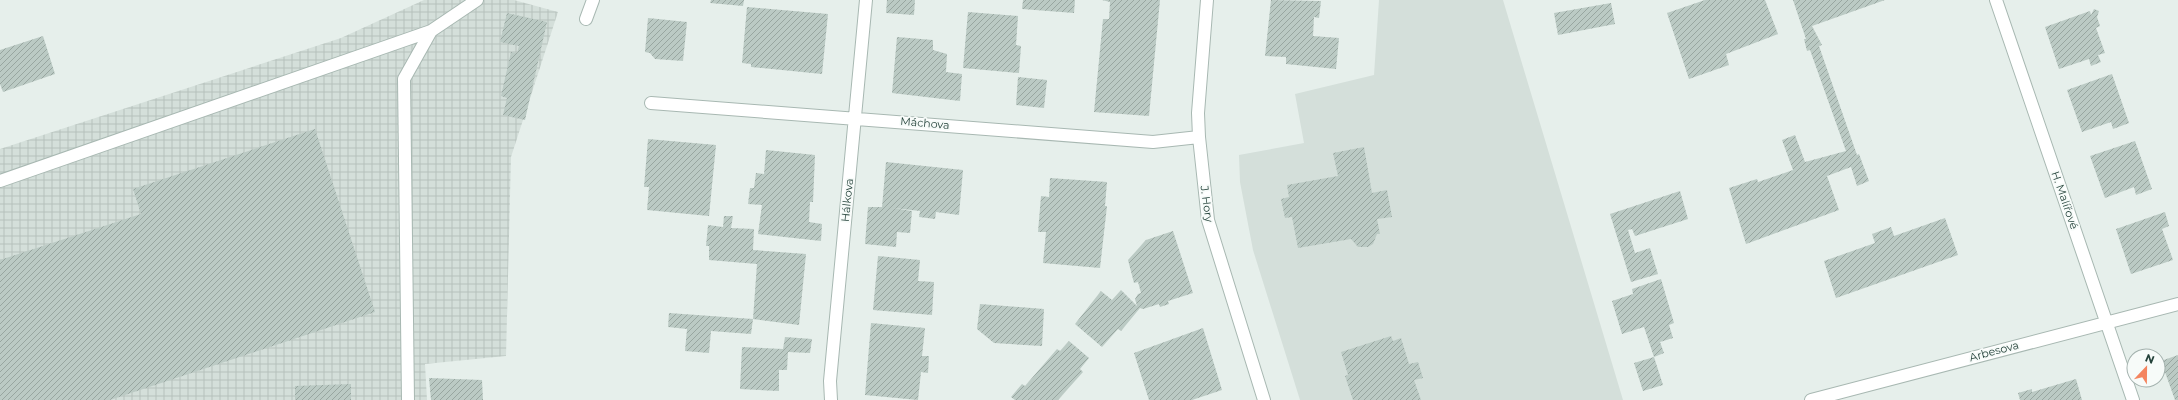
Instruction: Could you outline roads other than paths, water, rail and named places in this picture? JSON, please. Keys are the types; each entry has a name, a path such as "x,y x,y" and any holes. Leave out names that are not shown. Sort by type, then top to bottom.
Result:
{"street":[{"path":"0,181 431,31 477,0"},
{"path":"586,18 592,0"},
{"name":"Hálkova","path":"832,400 830,382 866,0"},
{"name":"J. Hory","path":"1207,0 1198,114 1199,138 1208,220 1264,400"},
{"name":"H. Malířové","path":"1996,0 2133,400"},
{"path":"408,400 404,79 431,31"},
{"name":"Máchova","path":"651,103 1153,142 1199,138"},
{"name":"Arbesova","path":"1811,400 2107,321 2178,304"}]}
